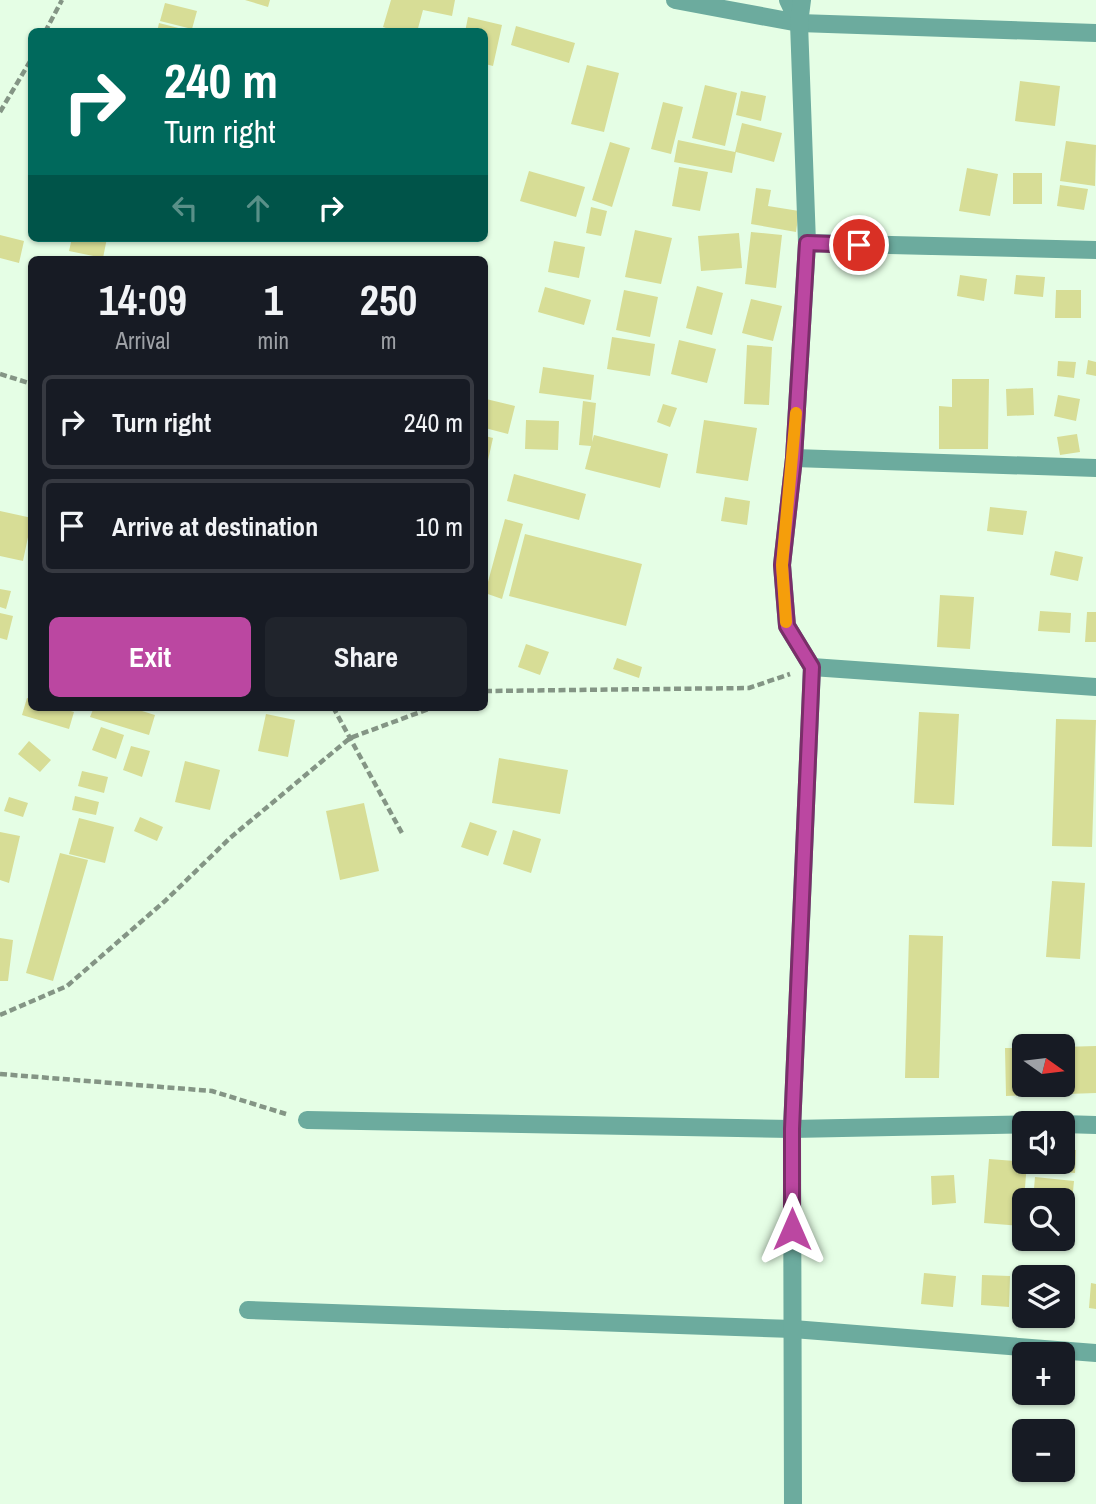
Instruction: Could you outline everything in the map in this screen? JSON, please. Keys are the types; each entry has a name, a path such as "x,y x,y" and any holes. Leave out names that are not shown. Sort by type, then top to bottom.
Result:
{"street":[{"path":"675,0 799,23 1096,33"},
{"path":"788,0 799,23"},
{"path":"793,1504 792,1129 812,667 787,626 782,565 794,458 807,243 799,23 802,0"},
{"path":"807,243 1096,250"},
{"path":"794,458 1096,468"},
{"path":"812,667 1096,688"},
{"path":"307,1120 792,1129 1012,1125"},
{"path":"1075,1124 1096,1125"},
{"path":"248,1310 793,1329 1096,1353"}],"path":[{"path":"47,28 62,0"},
{"path":"0,111 28,65"},
{"path":"0,374 28,383"},
{"path":"488,691 749,688 812,667"},
{"path":"335,711 403,835"},
{"path":"0,1015 67,986 165,901 230,838 351,738 423,711"},
{"path":"0,1074 212,1091 307,1120"}],"building":[{"path":"245,0 270,0 268,7"},
{"path":"391,0 455,0 452,16 423,10 418,28 383,27"},
{"path":"165,3 197,11 192,28 160,21"},
{"path":"468,17 502,25 493,66 488,65 488,28 466,28"},
{"path":"159,23 178,28 158,28"},
{"path":"516,26 575,43 569,63 511,45"},
{"path":"587,65 619,73 604,132 571,124"},
{"path":"1020,81 1060,86 1055,126 1015,121"},
{"path":"705,85 737,93 725,146 692,138"},
{"path":"741,91 766,96 761,121 736,115"},
{"path":"663,102 683,107 671,154 651,149"},
{"path":"742,123 782,133 774,162 736,152 732,173 674,162 678,140 735,152"},
{"path":"1066,141 1096,145 1095,186 1060,181"},
{"path":"610,142 630,148 612,207 592,200"},
{"path":"679,167 708,172 700,211 672,206"},
{"path":"967,168 998,174 990,216 959,211"},
{"path":"529,171 585,187 576,217 520,201"},
{"path":"1013,173 1042,173 1042,204 1013,204"},
{"path":"1060,185 1088,189 1084,210 1057,206"},
{"path":"756,188 771,190 768,206 799,211 796,232 751,224"},
{"path":"591,207 607,211 601,236 586,233"},
{"path":"635,230 672,238 661,284 625,277"},
{"path":"751,232 782,235 776,288 745,284"},
{"path":"739,233 742,268 701,271 698,236"},
{"path":"0,235 24,241 19,263 0,258"},
{"path":"554,241 585,247 579,278 548,272"},
{"path":"71,242 106,242 103,256 69,251"},
{"path":"960,275 987,279 984,301 957,296"},
{"path":"1016,275 1045,277 1043,297 1014,294"},
{"path":"697,286 723,293 712,335 686,328"},
{"path":"545,287 591,300 584,325 538,312"},
{"path":"624,290 658,297 650,337 616,330"},
{"path":"1056,290 1081,290 1081,318 1055,318"},
{"path":"751,299 782,306 773,341 742,333"},
{"path":"612,337 655,344 650,376 607,369"},
{"path":"679,340 716,349 707,383 671,374"},
{"path":"747,345 772,347 769,405 744,404"},
{"path":"1088,360 1096,362 1096,376 1086,374"},
{"path":"1058,361 1076,362 1074,378 1057,376"},
{"path":"543,367 594,375 591,400 539,393"},
{"path":"952,379 989,379 988,449 939,449 939,406 952,407"},
{"path":"1033,388 1034,415 1007,416 1006,389"},
{"path":"1058,395 1080,399 1076,421 1054,416"},
{"path":"488,399 515,406 508,434 488,429"},
{"path":"583,401 596,403 592,442 594,435 668,454 660,488 585,469 591,446 579,445"},
{"path":"663,404 677,408 670,427 657,422"},
{"path":"526,420 559,421 558,450 525,449"},
{"path":"704,420 757,428 748,481 696,473"},
{"path":"1077,434 1080,452 1060,455 1057,437"},
{"path":"488,437 493,438 488,460"},
{"path":"514,474 586,494 579,520 507,501"},
{"path":"725,497 750,501 747,525 721,521"},
{"path":"990,507 1027,511 1023,535 987,531"},
{"path":"0,511 28,517 28,537 23,561 0,556"},
{"path":"505,519 523,524 502,599 488,594 488,582"},
{"path":"525,534 642,564 626,626 509,596"},
{"path":"1055,551 1083,557 1078,581 1050,575"},
{"path":"0,589 11,591 6,609 0,607"},
{"path":"940,595 974,597 970,649 937,647"},
{"path":"1040,611 1071,613 1070,633 1038,631"},
{"path":"1087,612 1096,612 1096,642 1085,642"},
{"path":"0,613 13,616 7,640 0,638"},
{"path":"526,644 549,652 540,675 518,667"},
{"path":"617,658 642,667 639,678 613,669"},
{"path":"27,698 28,711 74,712 69,729 22,715"},
{"path":"92,711 142,711 155,715 149,735 90,717"},
{"path":"919,712 959,714 954,805 914,803"},
{"path":"266,714 295,720 288,757 258,751"},
{"path":"1056,719 1096,720 1092,847 1052,846"},
{"path":"101,727 124,735 116,759 92,750"},
{"path":"29,741 51,760 40,772 18,754"},
{"path":"131,746 150,751 142,777 123,770"},
{"path":"499,758 568,770 560,814 492,803"},
{"path":"185,761 220,770 210,810 175,802"},
{"path":"82,771 108,777 104,793 78,786"},
{"path":"75,796 99,802 96,815 72,810"},
{"path":"9,797 28,803 23,817 4,811"},
{"path":"364,803 379,871 340,880 326,811"},
{"path":"140,817 163,827 157,841 134,831"},
{"path":"79,818 114,827 105,863 69,854"},
{"path":"470,822 497,831 488,856 461,847"},
{"path":"513,830 541,839 531,873 503,864"},
{"path":"0,832 20,836 9,883 0,880"},
{"path":"60,853 88,860 53,981 26,973"},
{"path":"1052,881 1085,883 1080,959 1046,957"},
{"path":"909,935 943,936 939,1078 905,1078"},
{"path":"0,938 13,940 8,981 0,981"},
{"path":"1096,1046 1096,1093 1075,1094 1075,1047"},
{"path":"1005,1048 1012,1048 1012,1096 1006,1096"},
{"path":"989,1159 1012,1161 1012,1174 1026,1174 1025,1188 1012,1188 1012,1225 984,1223"},
{"path":"954,1175 956,1203 932,1205 931,1176"},
{"path":"1035,1177 1074,1181 1073,1188 1034,1188"},
{"path":"924,1273 956,1276 953,1307 921,1304"},
{"path":"982,1275 1010,1276 1009,1307 981,1305"},
{"path":"1091,1283 1096,1284 1096,1309 1089,1308"}],"slow traffic":[{"path":"786,622 782,565 794,458 796,413"}],"route":[{"path":"792,1229 792,1129 812,667 787,626 782,565 794,458 807,243 859,245"}]}
